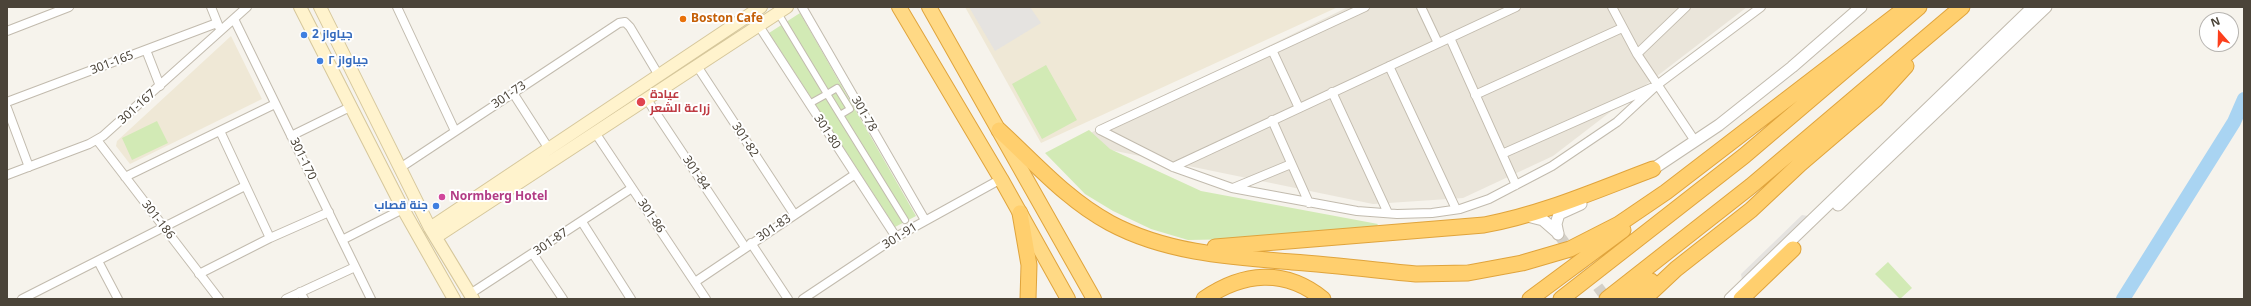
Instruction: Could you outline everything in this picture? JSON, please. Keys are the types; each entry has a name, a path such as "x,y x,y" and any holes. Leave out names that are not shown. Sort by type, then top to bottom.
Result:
{"highway":[{"path":"899,7 1001,179 1068,299"},
{"path":"929,7 1094,299"},
{"path":"998,130 1057,184 1092,211 1110,223 1168,245 1200,253 1249,259 1416,274 1468,273 1522,263 1570,249 1619,224 1666,192 1908,7"},
{"path":"1561,299 1738,161 1919,7"},
{"path":"1607,299 1763,177 1962,7"},
{"path":"1628,299 1713,234 1800,164 1876,99 1949,18"},
{"path":"1530,299 1686,183 1732,147 1780,105"},
{"path":"1644,299 1676,269 1751,210 1800,164"},
{"path":"1168,245 1228,247 1422,232 1484,225 1527,216 1560,206 1653,169"},
{"path":"1020,213 1029,265 1028,299"},
{"path":"1741,299 1793,249"},
{"path":"1204,299 1228,285 1262,277 1281,278 1299,283 1323,299"}],"main road":[{"path":"300,7 403,209 454,299"},
{"path":"320,7 433,233 471,297"},
{"path":"433,233 549,149 658,74 761,7"},
{"path":"448,223 596,134 646,98 783,10"}],"street":[{"path":"7,32 69,7"},
{"path":"211,7 221,31"},
{"name":"301-167","path":"7,175 29,168 97,140 160,86 247,7"},
{"path":"397,7 455,131"},
{"name":"301-78","path":"802,7 925,220"},
{"path":"1365,7 1100,130 1173,166 1232,188 1309,203 1388,213 1432,213 1456,209 1489,199 1552,166 1617,122 1657,85 1761,7"},
{"path":"1421,7 1438,43"},
{"path":"1173,166 1516,7"},
{"path":"1612,7 1637,54 1696,141"},
{"path":"1637,54 1686,7"},
{"path":"1527,216 1543,220 1558,234 1556,220 1562,212 1627,185 1696,141 1787,71 1861,7"},
{"path":"1730,299 2034,7"},
{"path":"1793,249 2046,7"},
{"path":"783,10 827,94 905,220"},
{"name":"301-170","path":"234,19 371,299"},
{"name":"301-73","path":"400,168 619,23 625,22 630,27 658,74"},
{"name":"301-165","path":"7,102 217,23"},
{"name":"301-80","path":"759,26 854,175 896,237"},
{"path":"1476,95 1622,28"},
{"path":"1450,38 1516,185"},
{"path":"146,50 160,86"},
{"path":"1272,50 1299,108"},
{"name":"301-82","path":"696,66 794,214"},
{"path":"1389,66 1456,209"},
{"path":"1502,154 1657,85"},
{"path":"809,104 838,88 850,109 840,115"},
{"path":"1332,92 1388,213"},
{"path":"513,93 549,149"},
{"name":"301-84","path":"646,98 748,245 788,299"},
{"path":"125,177 275,104"},
{"path":"291,136 350,107"},
{"path":"7,108 29,168"},
{"path":"1272,120 1309,203"},
{"path":"220,131 270,238"},
{"name":"301-86","path":"596,134 706,299"},
{"name":"301-186","path":"97,140 219,299"},
{"path":"1232,188 1291,164"},
{"name":"301-83","path":"695,282 854,175"},
{"name":"301-91","path":"803,299 896,237 1001,179"},
{"path":"22,299 245,186"},
{"name":"301-87","path":"471,297 632,188"},
{"path":"342,240 403,209"},
{"path":"200,274 270,238 329,212"},
{"path":"582,222 631,299"},
{"path":"533,254 563,299"},
{"path":"98,260 118,299"},
{"path":"286,299 302,295 355,266"}],"shaded area":[{"path":"965,7 1338,7 1041,143"},
{"path":"969,7 1030,7 1041,23 995,51"},
{"path":"1348,7 1747,7 1553,156 1463,198 1373,204 1072,142"},
{"path":"231,36 262,99 130,164 116,146 117,141"},
{"path":"1802,215 1808,216 1742,280 1741,274"}],"green space":[{"path":"800,13 916,216 895,227 769,33"},
{"path":"1046,65 1077,120 1042,139 1012,84"},
{"path":"157,121 168,143 132,160 122,138"},
{"path":"1089,130 1110,149 1201,191 1378,224 1374,229 1241,239 1188,240 1151,229 1113,211 1085,194 1045,153"},
{"path":"1888,262 1912,288 1900,299 1875,274"}],"waterway":[{"path":"2123,299 2234,122 2244,99"}],"tunnel":[{"path":"1558,234 1607,299"}],"place":[{"name":"Boston Cafe","path":"683,19"},
{"name":"جیاواز 2","path":"304,35"},
{"name":"جیاواز ٢","path":"320,61"},
{"name":"عيادة زراعة الشعر","path":"641,102"},
{"name":"Normberg Hotel","path":"442,197"},
{"name":"جنة قصاب","path":"436,206"}]}
